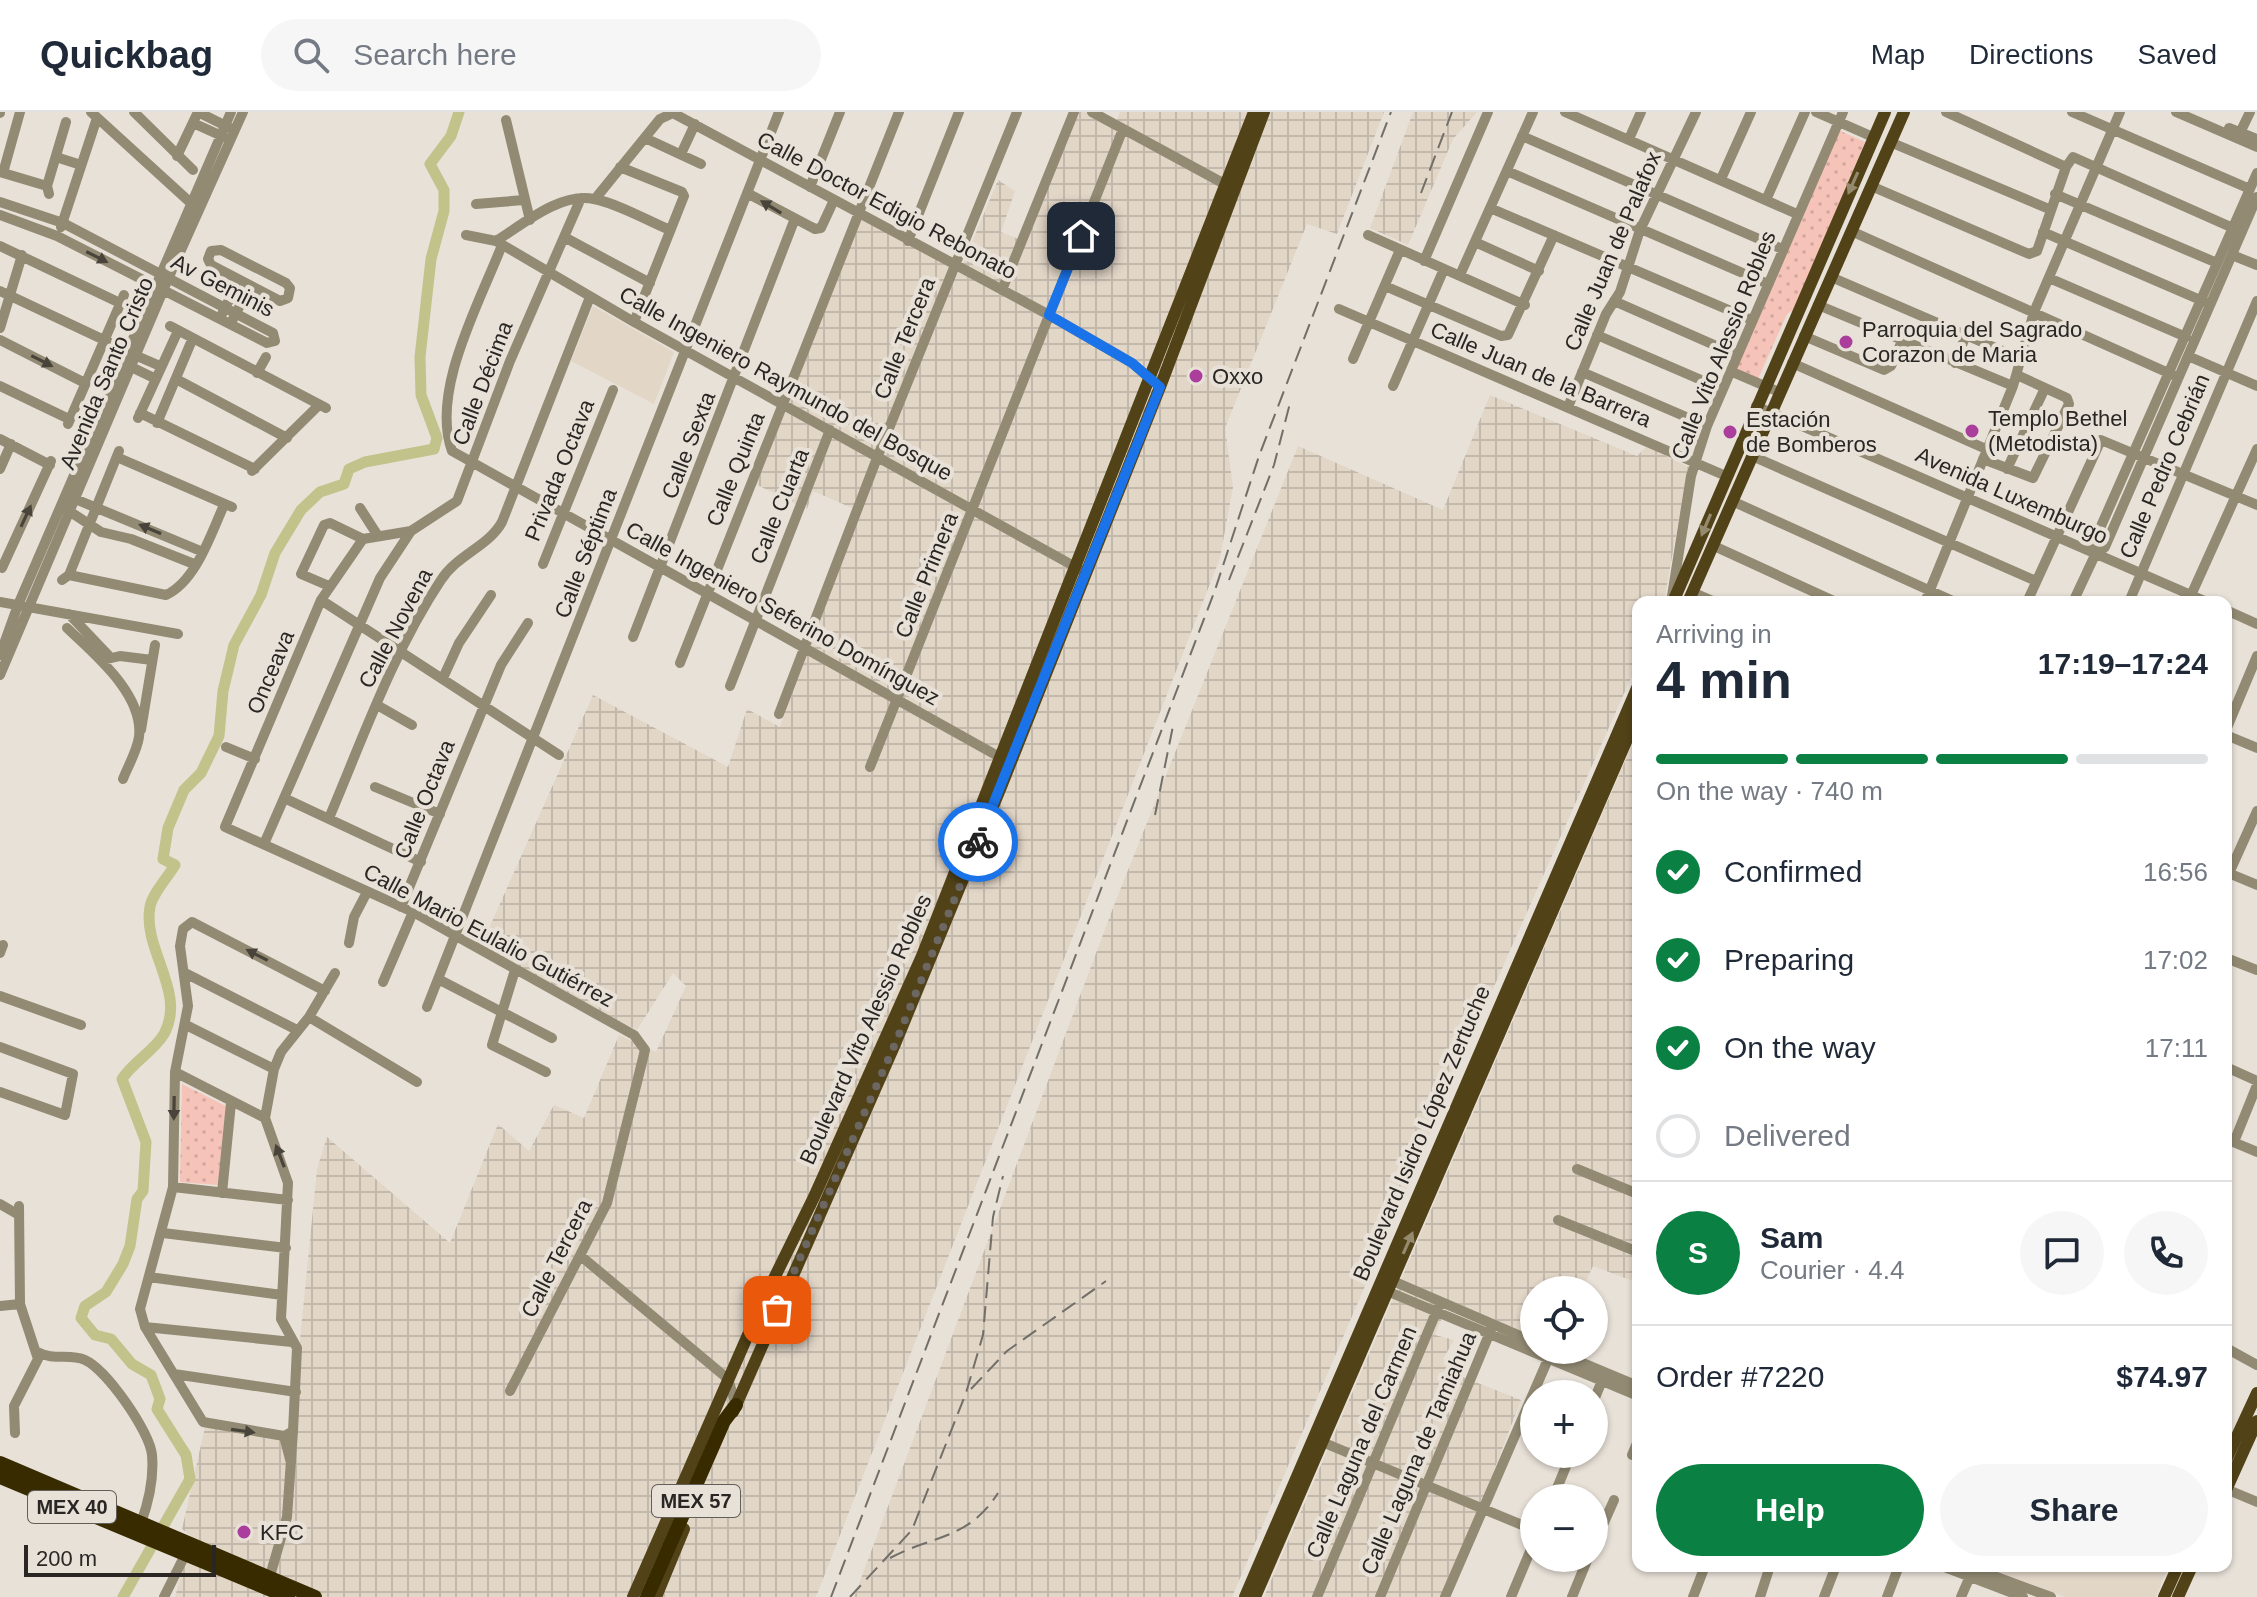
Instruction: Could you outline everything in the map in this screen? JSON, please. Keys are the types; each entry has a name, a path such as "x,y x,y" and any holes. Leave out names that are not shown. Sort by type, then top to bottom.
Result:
{"highway":[{"path":"640,1597 701,1457 736,1405"},
{"path":"647,1597 724,1421"},
{"name":"MEX 40","path":"0,1463 288,1597"},
{"name":"MEX 40","path":"0,1477 145,1529"},
{"name":"MEX 40","path":"179,1548 270,1576 315,1597"}],"main road":[{"name":"Boulevard Vito Alessio Robles","path":"1080,570 1149,376 1212,231 1254,112"},
{"name":"Boulevard Vito Alessio Robles","path":"1229,187 1264,112"},
{"path":"1675,596 1885,112"},
{"path":"1690,596 1904,112"},
{"name":"Boulevard Vito Alessio Robles","path":"656,1597 1005,760 1080,570 1160,387 1212,231"},
{"name":"Boulevard Isidro López Zertuche","path":"1254,1596 1270,1550 1384,1283 1608,769 1632,703"},
{"name":"Boulevard Isidro López Zertuche","path":"1608,769 1632,725"},
{"name":"Boulevard Vito Alessio Robles","path":"633,1597 728,1379 857,1117"},
{"name":"Boulevard Isidro López Zertuche","path":"1270,1550 1322,1442 1384,1283"},
{"path":"2232,1447 2257,1393"},
{"path":"2232,1476 2257,1421"},
{"path":"2164,1597 2175,1572"},
{"path":"2178,1597 2189,1572"}],"street":[{"path":"20,112 1,173 48,190 69,124 57,112"},
{"path":"134,112 193,170"},
{"name":"Avenida Santo Cristo","path":"228,133 231,112"},
{"name":"Avenida Santo Cristo","path":"23,606 127,357 228,133 243,112"},
{"path":"810,187 840,112"},
{"name":"Calle Quinta","path":"680,663 899,112"},
{"path":"908,241 959,112"},
{"name":"Calle Tercera","path":"779,714 801,649 1017,112"},
{"path":"1002,290 1074,112"},
{"path":"1092,112 1229,187"},
{"path":"1424,261 1488,112"},
{"path":"1460,275 1533,112"},
{"path":"1565,112 1585,116 1672,160 1797,214"},
{"path":"1629,139 1641,112"},
{"name":"Calle Juan de Palafox","path":"1568,407 1614,301 1640,230 1696,112"},
{"path":"1721,179 1751,112"},
{"path":"1766,200 1805,112"},
{"path":"1816,112 1840,117 1873,137"},
{"path":"1946,112 2067,163"},
{"path":"2072,112 2253,193"},
{"path":"1732,501 1928,596 2013,386 2034,312 2120,112"},
{"path":"2176,112 2193,114 2257,147"},
{"path":"2238,136 2250,112"},
{"path":"595,199 645,138 659,115 673,113"},
{"name":"Calle Doctor Edigio Rebonato","path":"673,113 685,115 695,124 759,160 1049,315 1149,376 1160,387"},
{"name":"Calle Séptima","path":"427,1007 612,540 776,113"},
{"path":"57,236 94,115 195,206"},
{"path":"177,156 196,116 228,133"},
{"name":"Calle Vito Alessio Robles","path":"1673,596 1695,462 1707,426 1840,117"},
{"path":"506,120 530,220"},
{"path":"681,154 695,124"},
{"name":"Calle Primera","path":"870,767 1123,129"},
{"path":"1522,136 1782,249"},
{"path":"2238,136 2257,139"},
{"path":"645,138 701,164"},
{"path":"1890,142 2049,209"},
{"path":"56,157 81,165"},
{"path":"1871,186 2029,254 2037,251 2049,209 2067,163 2073,157 2237,229"},
{"path":"620,167 682,192 684,198 634,322"},
{"path":"1507,171 1768,284"},
{"path":"2174,376 2188,356 2217,263 2253,193 2257,173"},
{"path":"747,193 794,221 820,229 834,200"},
{"path":"2055,194 2217,263"},
{"path":"499,243 530,220 581,198 595,199 670,230"},
{"name":"Calle Décima","path":"363,539 411,531 457,501 510,361 581,198"},
{"path":"476,204 524,200"},
{"name":"Av Geminis","path":"0,202 63,223 225,308 233,320"},
{"path":"1490,208 1752,320"},
{"name":"Av Geminis","path":"0,215 57,236 219,319 233,320"},
{"name":"Calle Sexta","path":"633,637 794,221"},
{"path":"2076,596 2095,555 2105,547 2139,454 2174,376 2186,337 2232,255 2237,229"},
{"path":"1851,231 2174,376"},
{"path":"2043,232 2206,303"},
{"name":"Calle Ingeniero Raymundo del Bosque","path":"466,235 499,243 634,322 1080,570"},
{"path":"1368,235 1525,305"},
{"path":"1385,286 1501,336 1511,333 1554,235"},
{"path":"564,237 650,283"},
{"path":"1475,242 1539,271"},
{"name":"Calle Ingeniero Seferino Domínguez","path":"499,243 449,386 445,413 452,451 801,649 1005,760"},
{"path":"0,246 122,299 68,422 0,386"},
{"path":"221,250 286,283 290,292 280,301 250,286 211,265 208,259 211,251 221,250"},
{"path":"1353,359 1400,250"},
{"path":"0,328 6,293 22,255"},
{"path":"2232,255 2257,265"},
{"path":"1393,386 1444,269"},
{"path":"1831,277 2019,358"},
{"path":"2049,278 2186,337"},
{"path":"219,319 239,280"},
{"path":"233,320 250,286"},
{"path":"6,293 102,339 154,378"},
{"name":"Calle Novena","path":"329,818 401,652 451,565 498,529 517,488 590,297"},
{"path":"1614,301 1737,355"},
{"name":"Calle Pedro Cebrián","path":"2131,596 2257,301"},
{"path":"1818,305 2013,386"},
{"name":"Calle Juan de la Barrera","path":"1339,309 1726,476"},
{"path":"174,330 192,340 322,406 253,470 138,416 174,330"},
{"path":"1597,335 1722,389"},
{"path":"1955,363 1966,335"},
{"path":"1804,336 1884,370 1891,366 1902,341"},
{"path":"0,340 83,382"},
{"path":"157,423 192,340"},
{"path":"2188,356 2257,386"},
{"path":"127,357 160,366"},
{"path":"257,373 266,357"},
{"path":"1792,363 1985,454 2028,478 2034,477 2069,404 2067,398 2017,375"},
{"path":"1730,371 1779,392"},
{"path":"1582,372 1707,426"},
{"path":"176,379 287,438"},
{"path":"2007,469 2045,388"},
{"name":"Privada Octava","path":"543,564 613,390"},
{"name":"Avenida Luxemburgo","path":"1756,406 2140,572 2184,596"},
{"name":"Calle Cuarta","path":"730,686 830,430"},
{"path":"0,439 50,463 3,569"},
{"path":"2030,596 2098,442 2106,440 2257,505"},
{"path":"0,469 11,444"},
{"path":"2191,596 2257,449"},
{"path":"119,454 228,506 203,552 176,589 166,595 66,577 119,454"},
{"path":"1752,456 1949,546 2036,581"},
{"path":"70,497 203,552"},
{"path":"65,508 101,532 131,539 194,564"},
{"path":"360,508 378,536"},
{"path":"329,586 301,574 324,525 330,523 363,539"},
{"path":"264,844 380,578 411,531"},
{"name":"Onceava","path":"225,827 321,600 363,539"},
{"path":"1714,546 1823,596"},
{"path":"443,678 459,643 491,595"},
{"path":"321,600 559,755"},
{"path":"0,602 178,634"},
{"path":"0,655 23,606"},
{"path":"0,675 23,606"},
{"path":"2232,613 2257,624"},
{"path":"69,614 105,659 133,707 140,736"},
{"path":"484,706 504,659 528,623"},
{"path":"67,628 105,659 152,660"},
{"path":"123,779 140,736 155,645"},
{"path":"2232,717 2257,656"},
{"path":"377,705 412,725"},
{"name":"Calle Octava","path":"401,907 484,706"},
{"path":"2232,735 2257,748"},
{"path":"226,747 255,759"},
{"path":"375,787 440,814"},
{"path":"284,798 421,862"},
{"path":"2232,864 2257,811"},
{"name":"Calle Mario Eulalio Gutiérrez","path":"225,827 413,912 634,1035 643,1044"},
{"path":"2232,877 2257,885"},
{"path":"349,943 354,917 367,892"},
{"path":"383,982 413,912"},
{"path":"288,1434 203,1422 145,1327 140,1309 173,1187 175,1072 186,1025 185,973 180,938 188,923 192,922 325,991"},
{"path":"2232,960 2257,970"},
{"path":"515,970 492,1045 546,1072"},
{"path":"185,973 297,1030"},
{"path":"270,1576 287,1517 291,1463 288,1434 296,1392 297,1348 281,1319 287,1174 265,1118 274,1069 335,973"},
{"path":"438,979 552,1038"},
{"path":"0,996 81,1025"},
{"path":"309,1017 417,1082"},
{"path":"186,1025 274,1069"},
{"name":"Calle Tercera","path":"510,1391 582,1257 607,1203 645,1056 643,1044"},
{"path":"0,1047 73,1074 65,1115 0,1092"},
{"path":"2232,1070 2257,1083 2232,1137"},
{"path":"175,1072 265,1118"},
{"path":"222,1193 231,1103"},
{"path":"2232,1142 2257,1152"},
{"path":"1577,1169 1632,1192"},
{"path":"173,1187 288,1200"},
{"path":"0,1204 19,1210 20,1304 27,1332 37,1352 37,1367 14,1406 15,1433"},
{"path":"1558,1220 1632,1250"},
{"path":"163,1233 286,1248"},
{"path":"582,1257 728,1379 736,1405"},
{"path":"149,1277 282,1295"},
{"path":"1384,1283 1520,1340"},
{"path":"0,1306 20,1304"},
{"name":"Calle Laguna del Carmen","path":"1317,1597 1439,1307"},
{"path":"145,1327 292,1342"},
{"path":"1492,1329 1520,1338"},
{"name":"Calle Laguna de Tamiahua","path":"1380,1597 1492,1329"},
{"path":"2232,1351 2257,1365"},
{"path":"37,1352 48,1358 77,1357 89,1361 120,1393 147,1437 152,1453 151,1491 145,1529"},
{"path":"1445,1597 1546,1364"},
{"path":"1576,1364 1632,1393"},
{"path":"174,1374 296,1392"},
{"path":"1604,1377 1632,1384"},
{"path":"1322,1442 1520,1524"},
{"path":"2232,1492 2257,1502"},
{"path":"1608,1514 1614,1500"},
{"path":"164,1597 179,1548"},
{"path":"1511,1597 1521,1572"},
{"path":"1572,1597 1582,1572"},
{"path":"1694,1597 1703,1572"},
{"path":"1760,1597 1768,1572"},
{"path":"1824,1597 1834,1572"},
{"path":"1887,1597 1897,1572"},
{"path":"1961,1597 1970,1572"},
{"path":"1972,1572 2023,1597"},
{"path":"1973,1572 2049,1597"}],"shaded area":[{"path":"1079,112 1086,112 1114,128 1120,112 1384,112 1337,234 1307,224 1225,428 1233,487 1220,558 816,1597 175,1597 192,1537 182,1529 205,1427 290,1440 317,1169 327,1137 450,1243 498,1124 529,1151 554,1105 584,1118 619,1035 656,1052 686,986 673,973 637,1030 588,1007 482,944 593,695 728,767 747,709 780,727 852,508 813,491 807,509 753,483 858,213 960,271 998,180 1015,191 1001,232 1021,240"},
{"path":"1413,112 1477,112 1453,139 1408,245 1370,228"},
{"path":"1836,129 1865,142 1795,309 1787,314 1758,379 1735,370"},
{"path":"593,306 674,352 654,404 571,361"},
{"path":"1490,395 1637,456 1647,446 1688,467 1665,596 1632,596 1632,676 1465,1052 1232,1597 854,1597 1116,900 1298,446 1443,510"},
{"path":"1632,745 1632,1281 1593,1266 1588,1276 1520,1276 1520,1330 1449,1301 1435,1335 1454,1340 1443,1359 1453,1363 1450,1372 1520,1400 1520,1403 1445,1597 1264,1597"},
{"path":"182,1084 226,1106 218,1185 180,1182"},
{"path":"2000,1572 2166,1572 2156,1597 2065,1597"}],"waterway":[{"path":"123,1597 190,1479 186,1455 157,1409 160,1399 151,1375 132,1364 111,1339 95,1335 81,1318 85,1306 106,1292 123,1264 130,1246 137,1199 143,1191 146,1142 122,1079 160,1040 170,1018 168,986 149,923 151,902 175,865 163,859 168,828 184,790 201,773 219,736 223,691 234,645 261,595 275,553 301,510 320,492 344,484 349,469 365,462 434,449 437,438 421,395 420,357 431,259 444,211 444,190 430,164 451,136 459,112"}],"railway":[{"path":"831,1597 1215,590 1259,456 1391,112"},
{"path":"1421,193 1452,112"},
{"path":"1229,580 1274,465 1290,403"},
{"path":"1155,815 1173,726"},
{"path":"850,1597 912,1530 966,1393 983,1335 993,1217 1003,1176"},
{"path":"971,1389 1007,1351 1106,1281"},
{"path":"890,1558 962,1528 975,1520 998,1493"}],"way so far":[{"path":"777,1310 895,1044 978,842"}],"place":[{"name":"Parroquia del Sagrado Corazon de Maria","path":"1846,342"},
{"name":"Oxxo","path":"1196,376"},
{"name":"Templo Bethel (Metodista)","path":"1972,431"},
{"name":"Estación de Bomberos","path":"1730,432"},
{"name":"KFC","path":"244,1532"}],"route":[{"path":"978,842 1160,387 1132,363 1049,315 1081,236"}]}
